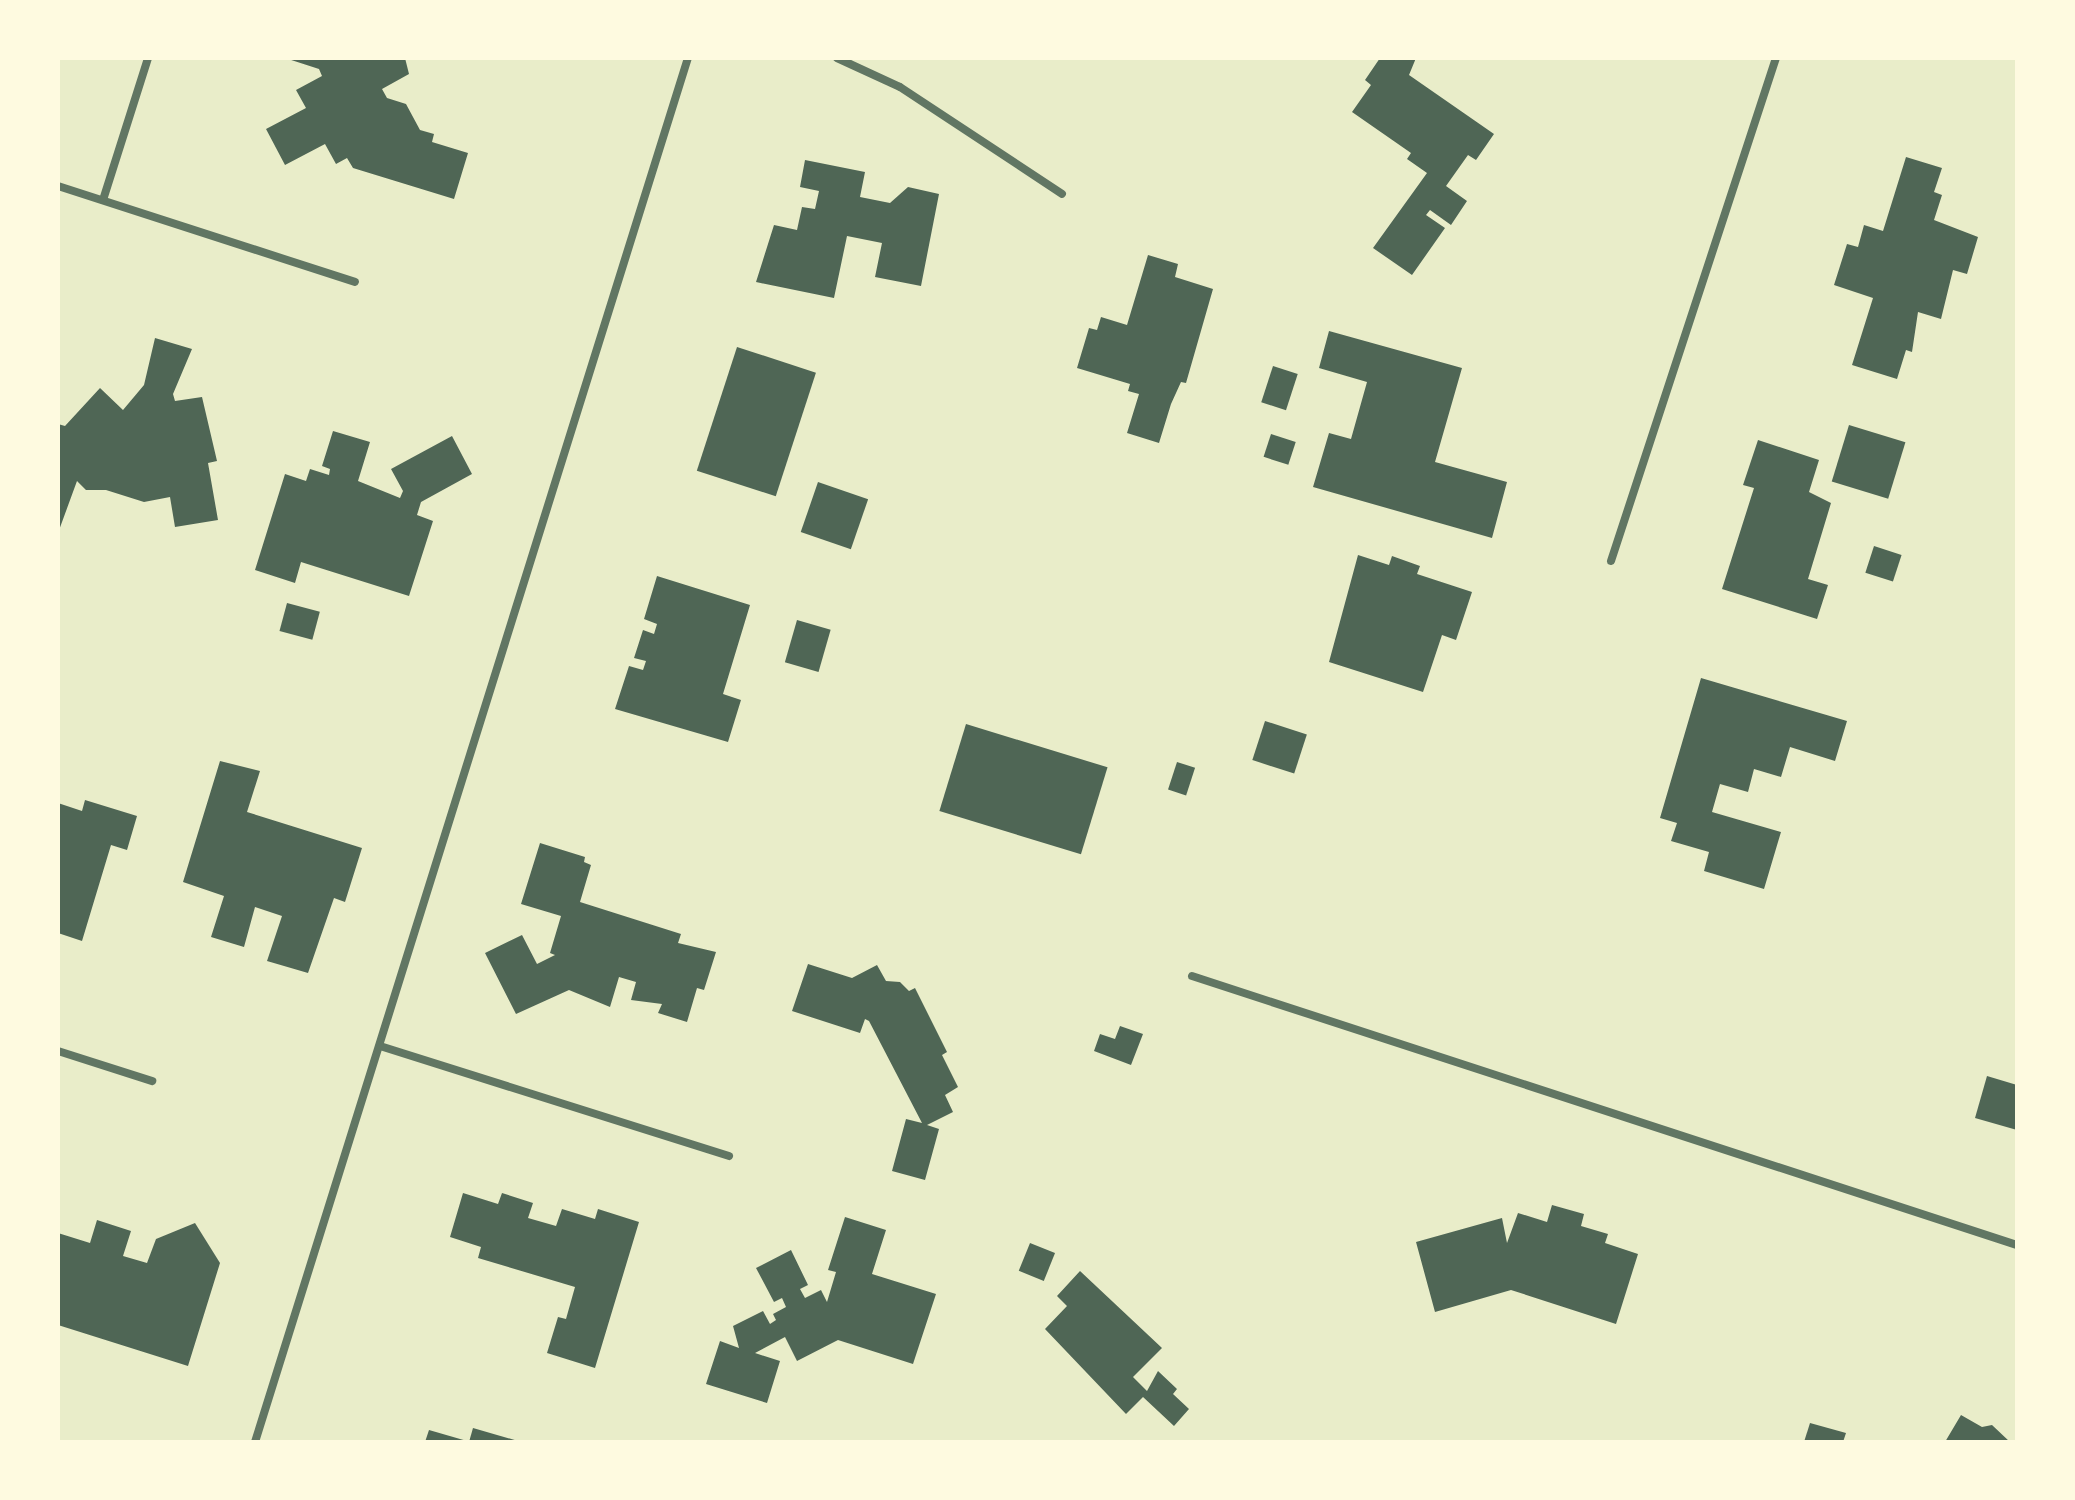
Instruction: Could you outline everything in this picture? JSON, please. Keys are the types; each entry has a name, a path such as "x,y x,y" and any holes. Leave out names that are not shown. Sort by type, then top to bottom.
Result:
{"street":[{"path":"103,200 148,58"},
{"path":"255,1442 688,58"},
{"path":"837,58 900,87 1062,194"},
{"path":"1611,561 1776,58"},
{"path":"58,186 355,282"},
{"path":"1192,976 2017,1245"},
{"path":"380,1046 729,1156"},
{"path":"58,1051 152,1081"}],"building":[{"path":"285,58 405,58 409,74 382,89 387,98 406,104 420,130 434,134 432,142 468,153 454,199 353,168 347,158 336,164 325,144 285,165 266,129 306,108 296,90 322,76 319,69"},
{"path":"1380,58 1416,58 1409,75 1494,134 1476,160 1468,155 1446,186 1467,201 1451,225 1430,210 1426,215 1445,228 1412,275 1373,248 1427,173 1407,159 1411,153 1352,112 1371,85 1365,80"},
{"path":"1906,157 1942,168 1934,192 1942,195 1934,220 1978,237 1967,274 1953,270 1941,319 1918,312 1912,352 1906,350 1897,379 1852,365 1873,298 1834,285 1847,244 1858,247 1864,225 1883,231"},
{"path":"805,160 865,172 860,197 890,203 908,187 939,194 921,286 875,277 882,243 847,236 834,298 756,282 774,225 797,230 802,207 815,209 819,191 800,187"},
{"path":"1148,255 1178,264 1175,277 1213,289 1186,383 1181,382 1171,404 1159,443 1127,433 1139,394 1128,391 1130,384 1077,368 1089,328 1097,330 1101,317 1127,325"},
{"path":"1329,331 1462,368 1435,462 1507,482 1492,538 1313,487 1329,433 1351,439 1367,382 1319,368"},
{"path":"155,338 192,349 173,394 175,401 202,397 217,461 208,463 218,520 175,527 170,497 144,502 106,490 86,490 77,481 58,533 58,424 65,426 100,388 123,410 144,385"},
{"path":"737,347 816,373 776,496 697,471"},
{"path":"1273,366 1298,374 1286,410 1261,402"},
{"path":"1849,425 1905,442 1888,499 1832,481"},
{"path":"333,431 370,442 358,481 400,498 403,491 391,469 452,436 472,474 421,502 417,515 433,521 409,596 301,562 295,583 255,570 285,474 306,481 310,469 329,475 330,469 322,466"},
{"path":"1271,434 1296,442 1288,465 1264,457"},
{"path":"1758,440 1819,460 1809,492 1831,503 1808,579 1828,585 1817,619 1722,589 1754,488 1743,485"},
{"path":"818,482 868,499 851,549 801,532"},
{"path":"1874,546 1902,555 1893,582 1865,573"},
{"path":"1358,555 1389,565 1392,556 1420,566 1417,574 1472,592 1456,640 1442,635 1423,692 1329,662"},
{"path":"657,576 750,605 723,694 741,700 728,742 615,709 629,666 643,670 646,661 634,658 643,630 654,634 657,624 644,619"},
{"path":"287,603 320,612 312,640 279,631"},
{"path":"797,620 831,630 819,672 785,662"},
{"path":"1701,678 1847,721 1835,761 1790,747 1781,777 1754,769 1748,792 1720,784 1712,812 1781,832 1764,889 1704,871 1709,852 1671,841 1677,823 1660,818"},
{"path":"1265,721 1307,735 1294,774 1252,760"},
{"path":"966,724 1108,767 1081,854 939,811"},
{"path":"220,761 260,771 247,812 362,848 345,902 334,898 308,973 267,961 282,916 255,907 244,947 211,937 224,896 183,882"},
{"path":"1177,762 1195,768 1186,795 1168,790"},
{"path":"85,800 137,816 127,850 111,845 82,941 58,933 58,803 82,811"},
{"path":"540,843 585,857 584,862 591,865 580,902 681,934 678,943 716,952 704,990 697,988 687,1022 658,1013 662,1004 631,1000 636,982 619,977 610,1007 569,990 516,1014 485,953 522,935 537,964 555,955 550,953 561,916 521,904"},
{"path":"808,964 852,978 877,965 886,981 900,982 909,991 915,988 947,1052 942,1055 958,1087 945,1095 953,1112 927,1125 939,1129 925,1180 892,1171 906,1119 922,1123 869,1021 865,1019 860,1033 792,1011"},
{"path":"1120,1026 1143,1034 1131,1065 1094,1051 1100,1034 1115,1039"},
{"path":"1987,1076 2017,1085 2017,1130 1975,1118"},
{"path":"463,1193 498,1204 502,1193 533,1203 528,1218 556,1226 562,1209 595,1219 598,1209 639,1222 595,1368 547,1353 558,1317 566,1319 575,1287 478,1258 481,1247 450,1237"},
{"path":"1552,1205 1584,1214 1581,1226 1608,1234 1605,1243 1638,1254 1616,1324 1511,1290 1435,1312 1416,1242 1502,1218 1507,1243 1518,1213 1547,1222"},
{"path":"845,1217 886,1230 872,1274 936,1294 913,1364 838,1340 797,1361 785,1337 755,1353 780,1361 767,1403 706,1384 720,1341 739,1348 733,1326 763,1311 770,1324 776,1320 773,1314 786,1307 782,1298 774,1302 756,1268 791,1250 808,1285 800,1289 805,1298 821,1290 827,1302 836,1272 828,1270"},
{"path":"97,1220 131,1231 123,1256 147,1263 156,1239 195,1223 220,1263 188,1366 58,1325 58,1233 90,1243"},
{"path":"1030,1243 1055,1253 1044,1281 1019,1271"},
{"path":"1080,1271 1162,1348 1133,1377 1147,1391 1158,1371 1177,1389 1173,1394 1189,1409 1174,1426 1143,1397 1126,1414 1045,1329 1067,1306 1057,1296"},
{"path":"1961,1415 1982,1427 1992,1425 2010,1442 1945,1442"},
{"path":"1810,1423 1846,1433 1843,1442 1804,1442"},
{"path":"473,1428 518,1441 518,1442 469,1442"},
{"path":"429,1430 467,1441 425,1442"}]}
